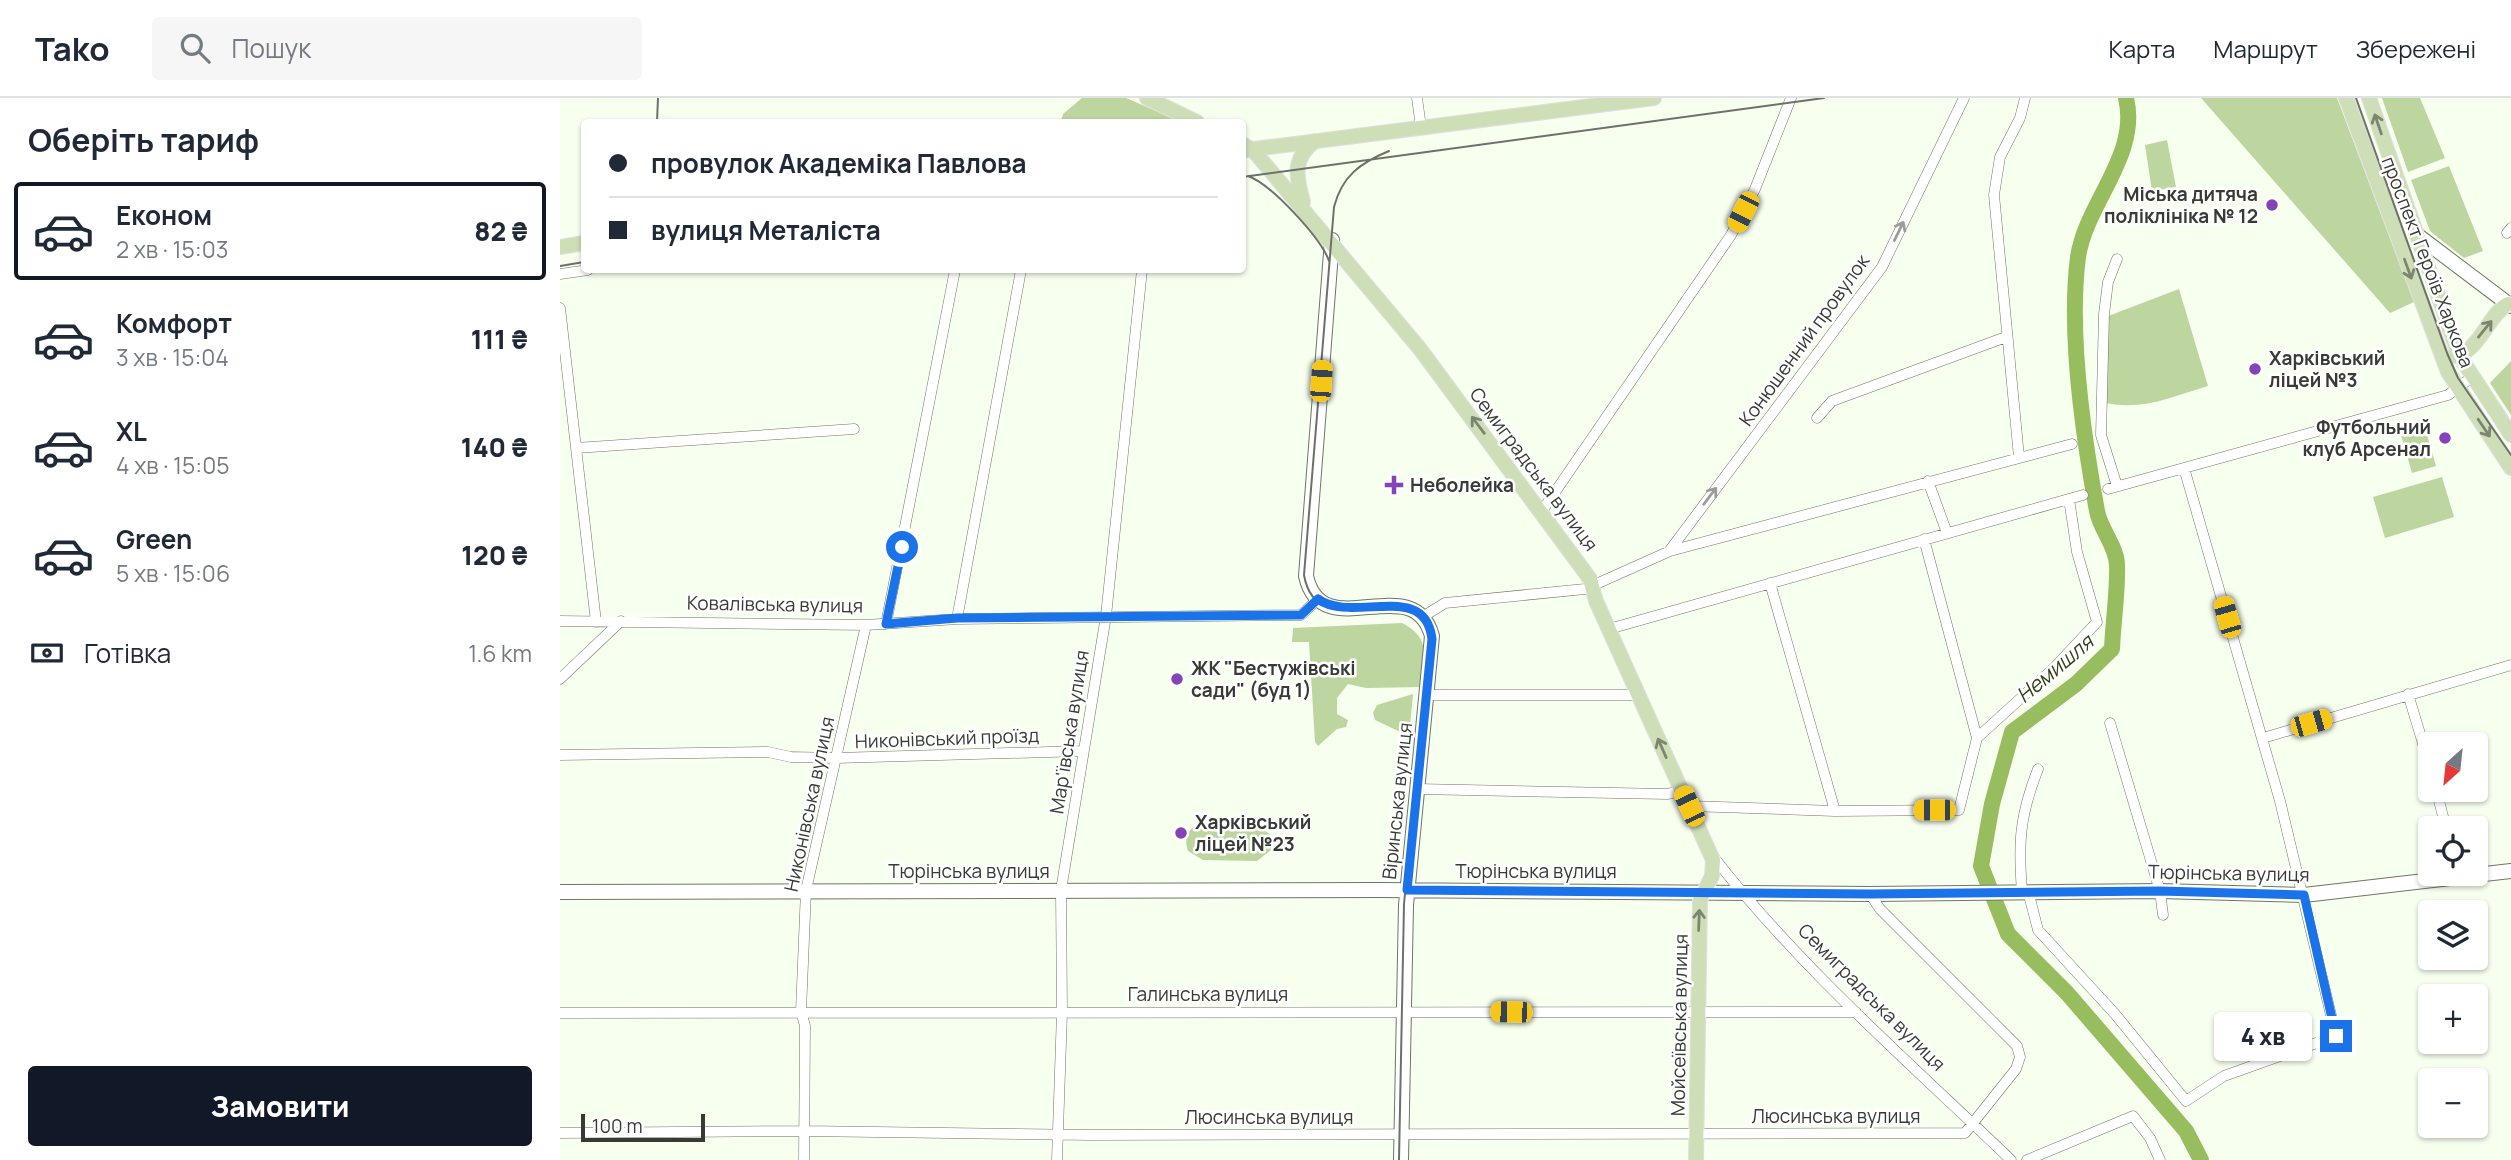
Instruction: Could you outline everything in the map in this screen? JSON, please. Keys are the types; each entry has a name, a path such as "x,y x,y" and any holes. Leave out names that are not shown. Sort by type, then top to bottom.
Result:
{"main road":[{"path":"1147,98 1190,119"},
{"path":"1246,148 1654,98"},
{"name":"проспект Героїв Харкова","path":"2346,98 2437,346 2458,389 2511,468"},
{"name":"проспект Героїв Харкова","path":"2370,98 2459,355 2511,435"},
{"path":"1304,207 1296,167 1301,153 1315,141"},
{"name":"Семиградська вулиця","path":"1246,148 1304,207 1420,349 1586,572 1609,629 1712,855"},
{"path":"2385,205 2417,235 2509,305 2496,311 2487,328 2459,355 2450,355 2437,346"},
{"path":"1332,240 1306,576 1318,599 1341,609 1404,606 1424,616"},
{"path":"560,247 581,244"},
{"name":"Віринська вулиця","path":"1401,1160 1407,890 1432,636 1424,616"},
{"path":"1705,891 1713,870 1712,855"},
{"name":"Тюрінська вулиця","path":"2488,873 2511,871"},
{"name":"Тюрінська вулиця","path":"560,892 1407,890 1870,894 2160,891 2304,895 2418,880"},
{"name":"Мойсеївська вулиця","path":"1696,1160 1696,1013 1700,900 1705,891"}],"street":[{"path":"1417,98 1420,127"},
{"path":"1542,511 1731,235 1755,189 1791,98"},
{"name":"Конюшенний провулок","path":"1670,551 1882,267 1964,98"},
{"path":"2019,457 1994,195 2000,157 2020,118 2025,98"},
{"path":"2117,259 2108,282 2104,314 2101,435 2112,487 2448,395 2472,377"},
{"path":"560,274 581,271"},
{"path":"886,624 954,273"},
{"path":"957,618 1020,273"},
{"name":"Мар'ївська вулиця","path":"1057,1160 1062,1012 1061,890 1106,616 1142,273"},
{"path":"560,308 596,622"},
{"path":"1817,418 1832,401 2006,337"},
{"path":"576,448 854,429"},
{"path":"1424,616 1445,603 1592,586 1670,551 2072,444"},
{"path":"2038,769 2024,805 2019,852 2021,891 2038,930 2115,1014 2186,1101 2224,1076 2336,1036 2304,895 2263,738 2184,468"},
{"path":"1928,481 1947,533"},
{"path":"1609,629 2083,495"},
{"path":"1977,738 2055,667 2097,622 2077,552 2069,499"},
{"path":"1689,806 1835,811 1959,810 1977,738 1924,539"},
{"path":"1770,583 1835,811"},
{"name":"Ковалівська вулиця","path":"560,621 866,625 957,618 1301,615 1318,599"},
{"path":"560,679 621,621"},
{"name":"Никонівська вулиця","path":"804,1160 805,1026 801,1011 806,890 866,625"},
{"path":"2263,738 2511,664"},
{"path":"2408,694 2420,732"},
{"path":"1427,695 1639,695"},
{"path":"2110,723 2160,891 2163,915"},
{"name":"Никонівський проїзд","path":"560,755 768,751 791,757 836,758 1083,751"},
{"path":"1417,789 1667,794 1682,791"},
{"name":"Семиградська вулиця","path":"1712,855 1740,891 1856,1012 2011,1160"},
{"path":"1870,894 1880,909 2017,1046 2020,1057 2016,1069 1975,1125"},
{"name":"Галинська вулиця","path":"560,1013 1404,1010 1856,1012"},
{"path":"2027,1160 2133,1116 2150,1138 2160,1160"},
{"name":"Люсинська вулиця","path":"560,1133 804,1131 1059,1135 1959,1134 1975,1125"}],"green space":[{"path":"1082,98 1126,98 1175,119 1062,119 1063,114"},
{"path":"2201,98 2337,98 2414,302 2390,313"},
{"path":"2382,98 2420,98 2445,158 2408,172"},
{"path":"2167,140 2176,187 2152,191 2145,145"},
{"path":"2449,166 2483,251 2464,258 2430,231 2411,180"},
{"path":"2179,289 2208,386 2142,404 2116,405 2102,402 2103,318"},
{"path":"2511,361 2511,415 2490,383"},
{"path":"2423,421 2436,466 2412,473 2399,428"},
{"path":"2442,477 2454,517 2385,538 2373,497"},
{"path":"1402,623 1412,629 1422,642 1425,658 1423,687 1366,688 1348,684 1337,698 1337,714 1348,720 1346,727 1337,729 1318,746 1315,742 1309,642 1292,642 1293,628"},
{"path":"1413,694 1409,736 1375,720 1373,713 1377,705"},
{"path":"1203,823 1256,825 1270,834 1271,850 1257,861 1203,860 1188,851 1186,841 1191,829"}],"waterway":[{"name":"Немишля","path":"2126,98 2126,139 2083,237 2075,287 2078,384 2087,450 2099,518 2114,551 2117,565 2112,649 2076,684 2012,732 1992,804 1981,866 2008,934 2067,993 2186,1131 2201,1160"}],"tram line":[{"path":"657,119 658,98"},
{"path":"1246,176 1824,98"},
{"path":"2356,98 2447,353 2458,378 2511,455"},
{"path":"1389,151 1369,160 1347,179 1334,207 1304,575 1313,596 1327,607 1346,610 1387,607 1406,609 1421,618 1430,636 1404,904 1399,1160"},
{"path":"1248,176 1282,200 1316,239 1329,261"},
{"path":"560,266 581,262"}],"place":[{"name":"Міська дитяча поліклініка № 12","path":"2272,205"},
{"name":"Харківський ліцей №3","path":"2255,369"},
{"name":"Футбольний клуб Арсенал","path":"2445,438"},
{"name":"Неболейка","path":"1394,485"},
{"name":"ЖК \"Бестужівські сади\" (буд 1)","path":"1177,679"},
{"name":"Харківський ліцей №23","path":"1181,833"}],"route":[{"path":"902,547 886,624 957,618 1301,615 1318,599 1328,606 1341,609 1404,606 1418,611 1429,625 1432,639 1407,890 1870,894 2160,891 2304,895 2336,1036"}]}
